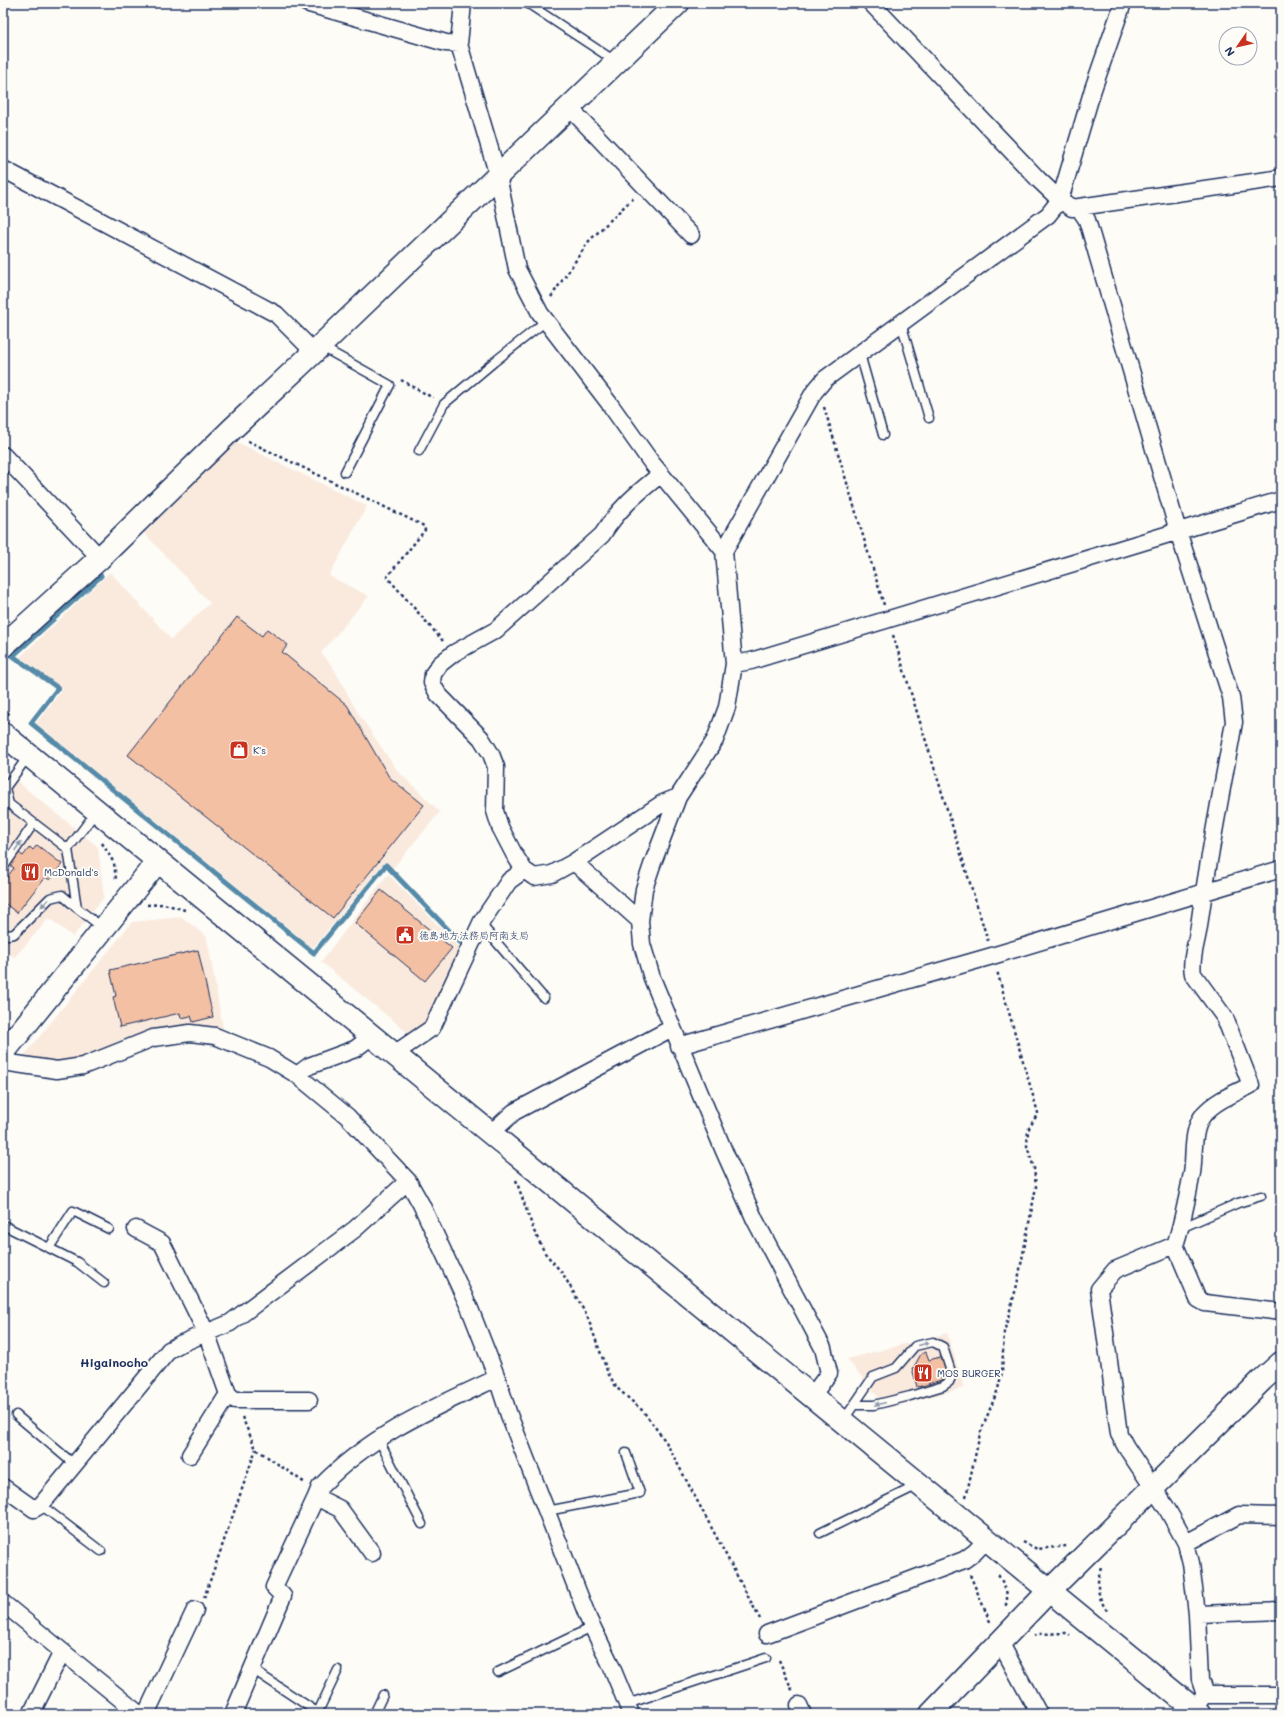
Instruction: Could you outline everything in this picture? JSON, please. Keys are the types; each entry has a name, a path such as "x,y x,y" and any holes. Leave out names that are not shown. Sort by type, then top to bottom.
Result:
{"street":[{"path":"306,3 446,43 459,44"},
{"path":"463,3 459,44 498,176 517,269 543,317 661,474 724,551 734,664 727,707 715,740 678,797 644,889 640,921 642,944 652,978 679,1046 755,1220 823,1348 829,1373 812,1396"},
{"path":"3,646 100,558 232,429 678,3"},
{"path":"871,3 1060,200 1072,208 1281,178"},
{"path":"724,551 814,392 825,379 1048,215 1060,200 1093,89 1123,3"},
{"path":"569,107 691,235"},
{"path":"3,169 276,314 317,349"},
{"path":"1079,208 1087,220 1178,531 1232,697 1234,722 1203,893 1197,939 1191,966 1193,974 1225,1018 1251,1084 1220,1102 1204,1114 1195,1134 1192,1172 1181,1228 1175,1246 1198,1299 1205,1303 1281,1312"},
{"path":"3,455 100,558"},
{"path":"661,474 626,502 602,535 496,630 454,653 440,664 433,674 432,683 438,694 481,738 491,754 496,767 495,811 500,827 524,870 534,876 552,874 574,862 663,803 678,797"},
{"path":"734,664 751,661 1281,500"},
{"path":"7,733 29,755 491,1133 517,1156 812,1396 848,1413 920,1484 1050,1590 1200,1706 1281,1695"},
{"path":"3,1053 158,861"},
{"path":"574,862 640,921"},
{"path":"679,1046 1281,869"},
{"path":"394,1054 432,1028 481,924 510,881 524,870"},
{"path":"491,1133 514,1112 672,1028"},
{"path":"3,1062 57,1070 83,1066 153,1038 190,1033 215,1036 269,1058 298,1075 347,1116 408,1181 421,1204 470,1309 497,1378 509,1415 592,1627 610,1663 629,1709"},
{"path":"298,1075 309,1066 355,1049 372,1036"},
{"path":"3,1487 34,1509 41,1505 169,1350 206,1332 230,1323 355,1229 408,1181"},
{"path":"136,1229 162,1243 206,1332 231,1397"},
{"path":"1175,1246 1114,1270 1099,1289 1119,1434 1166,1507 1186,1543 1191,1563 1197,1614 1200,1706"},
{"path":"930,1714 1050,1590 1281,1363"},
{"path":"233,1714 283,1596 274,1588 320,1486 378,1438 419,1414 497,1378"},
{"path":"231,1397 309,1400"},
{"path":"190,1455 231,1397"},
{"path":"317,1495 340,1508 372,1553"},
{"path":"1186,1543 1239,1515 1281,1516"},
{"path":"767,1634 964,1560 975,1552 987,1539"},
{"path":"3,1603 139,1714"},
{"path":"146,1714 195,1610"},
{"path":"1197,1614 1281,1611"},
{"path":"1000,1642 1039,1714"},
{"path":"31,1714 62,1652"}],"lane":[{"path":"527,3 616,62"},
{"path":"419,451 444,404 494,362 543,317"},
{"path":"901,323 929,418"},
{"path":"317,349 390,385 346,472"},
{"path":"860,354 883,434"},
{"path":"29,755 5,788 9,804 68,849 77,908"},
{"path":"68,849 97,811"},
{"path":"3,868 34,823"},
{"path":"3,942 14,934 50,898 62,895 103,928"},
{"path":"481,924 544,998"},
{"path":"3,932 8,935 14,934"},
{"path":"1181,1228 1238,1203 1261,1196"},
{"path":"48,1248 73,1211 109,1229"},
{"path":"3,1225 77,1262 104,1283"},
{"path":"933,1342 943,1347 952,1375 949,1382 943,1386 848,1413 873,1377 896,1368 915,1346 933,1342"},
{"path":"16,1415 75,1465"},
{"path":"378,1438 422,1524"},
{"path":"547,1511 640,1493 626,1453"},
{"path":"820,1533 920,1484"},
{"path":"41,1505 101,1551"},
{"path":"498,1672 592,1627"},
{"path":"629,1709 766,1658"},
{"path":"252,1669 318,1714 338,1670"},
{"path":"374,1714 383,1695"}],"path":[{"path":"543,317 588,241 644,186"},
{"path":"232,429 241,437 424,526 425,530 387,577 454,653"},
{"path":"3,708 7,733"},
{"path":"84,827 104,844 114,863 116,879"},
{"path":"147,905 164,904 183,908 189,914"},
{"path":"517,1156 516,1179 534,1231 545,1253 563,1274 587,1316 608,1372 617,1388 643,1411 666,1442 767,1634 801,1710"},
{"path":"516,1179 522,1184"},
{"path":"231,1397 256,1449 317,1495"},
{"path":"195,1610 201,1608 256,1449"},
{"path":"960,1493 966,1498"},
{"path":"1019,1539 1037,1549 1066,1546 1071,1543"},
{"path":"964,1560 992,1626 997,1621"},
{"path":"996,1572 1005,1585 1008,1602 1004,1609"}],"shaded area":[{"path":"235,441 367,506 329,576 369,596 321,653 333,667 358,713 397,770 440,812 393,868 384,863 313,948 36,723 63,689 20,657 110,572 171,639 210,603 144,533"},
{"path":"3,770 98,847 104,897 73,937 49,918 15,957 3,953"},
{"path":"388,874 461,949 427,1025 412,1036 321,962"},
{"path":"182,917 207,937 223,1029 182,1026 157,1028 121,1040 83,1059 62,1063 23,1057 132,922"},
{"path":"947,1333 964,1388 887,1408 847,1359"}],"building":[{"path":"237,617 262,636 267,629 288,645 282,652 347,705 389,777 424,805 333,918 128,755"},
{"path":"37,845 62,864 50,880 45,877 17,913 3,902 3,882 14,868 10,865 19,853 23,856 30,847 33,850"},
{"path":"381,890 452,948 425,981 355,923"},
{"path":"198,950 213,1017 193,1022 191,1016 181,1018 180,1013 120,1027 113,997 116,996 110,970"},
{"path":"926,1352 929,1360 940,1357 941,1361 951,1358 955,1369 945,1372 946,1375 941,1377 942,1380 928,1384 930,1393 924,1395 922,1386 917,1387 912,1368 915,1367 921,1354"}],"waterway":[{"path":"101,576 13,656 58,688 31,723 314,953 386,865 460,942"}],"place":[{"name":"K's","path":"239,750"},
{"name":"McDonald's","path":"30,872"},
{"name":"徳島地方法務局阿南支局","path":"405,935"},
{"name":"MOS BURGER","path":"923,1373"}],"district":[{"name":"Higainocho","path":"114,1363"}]}
